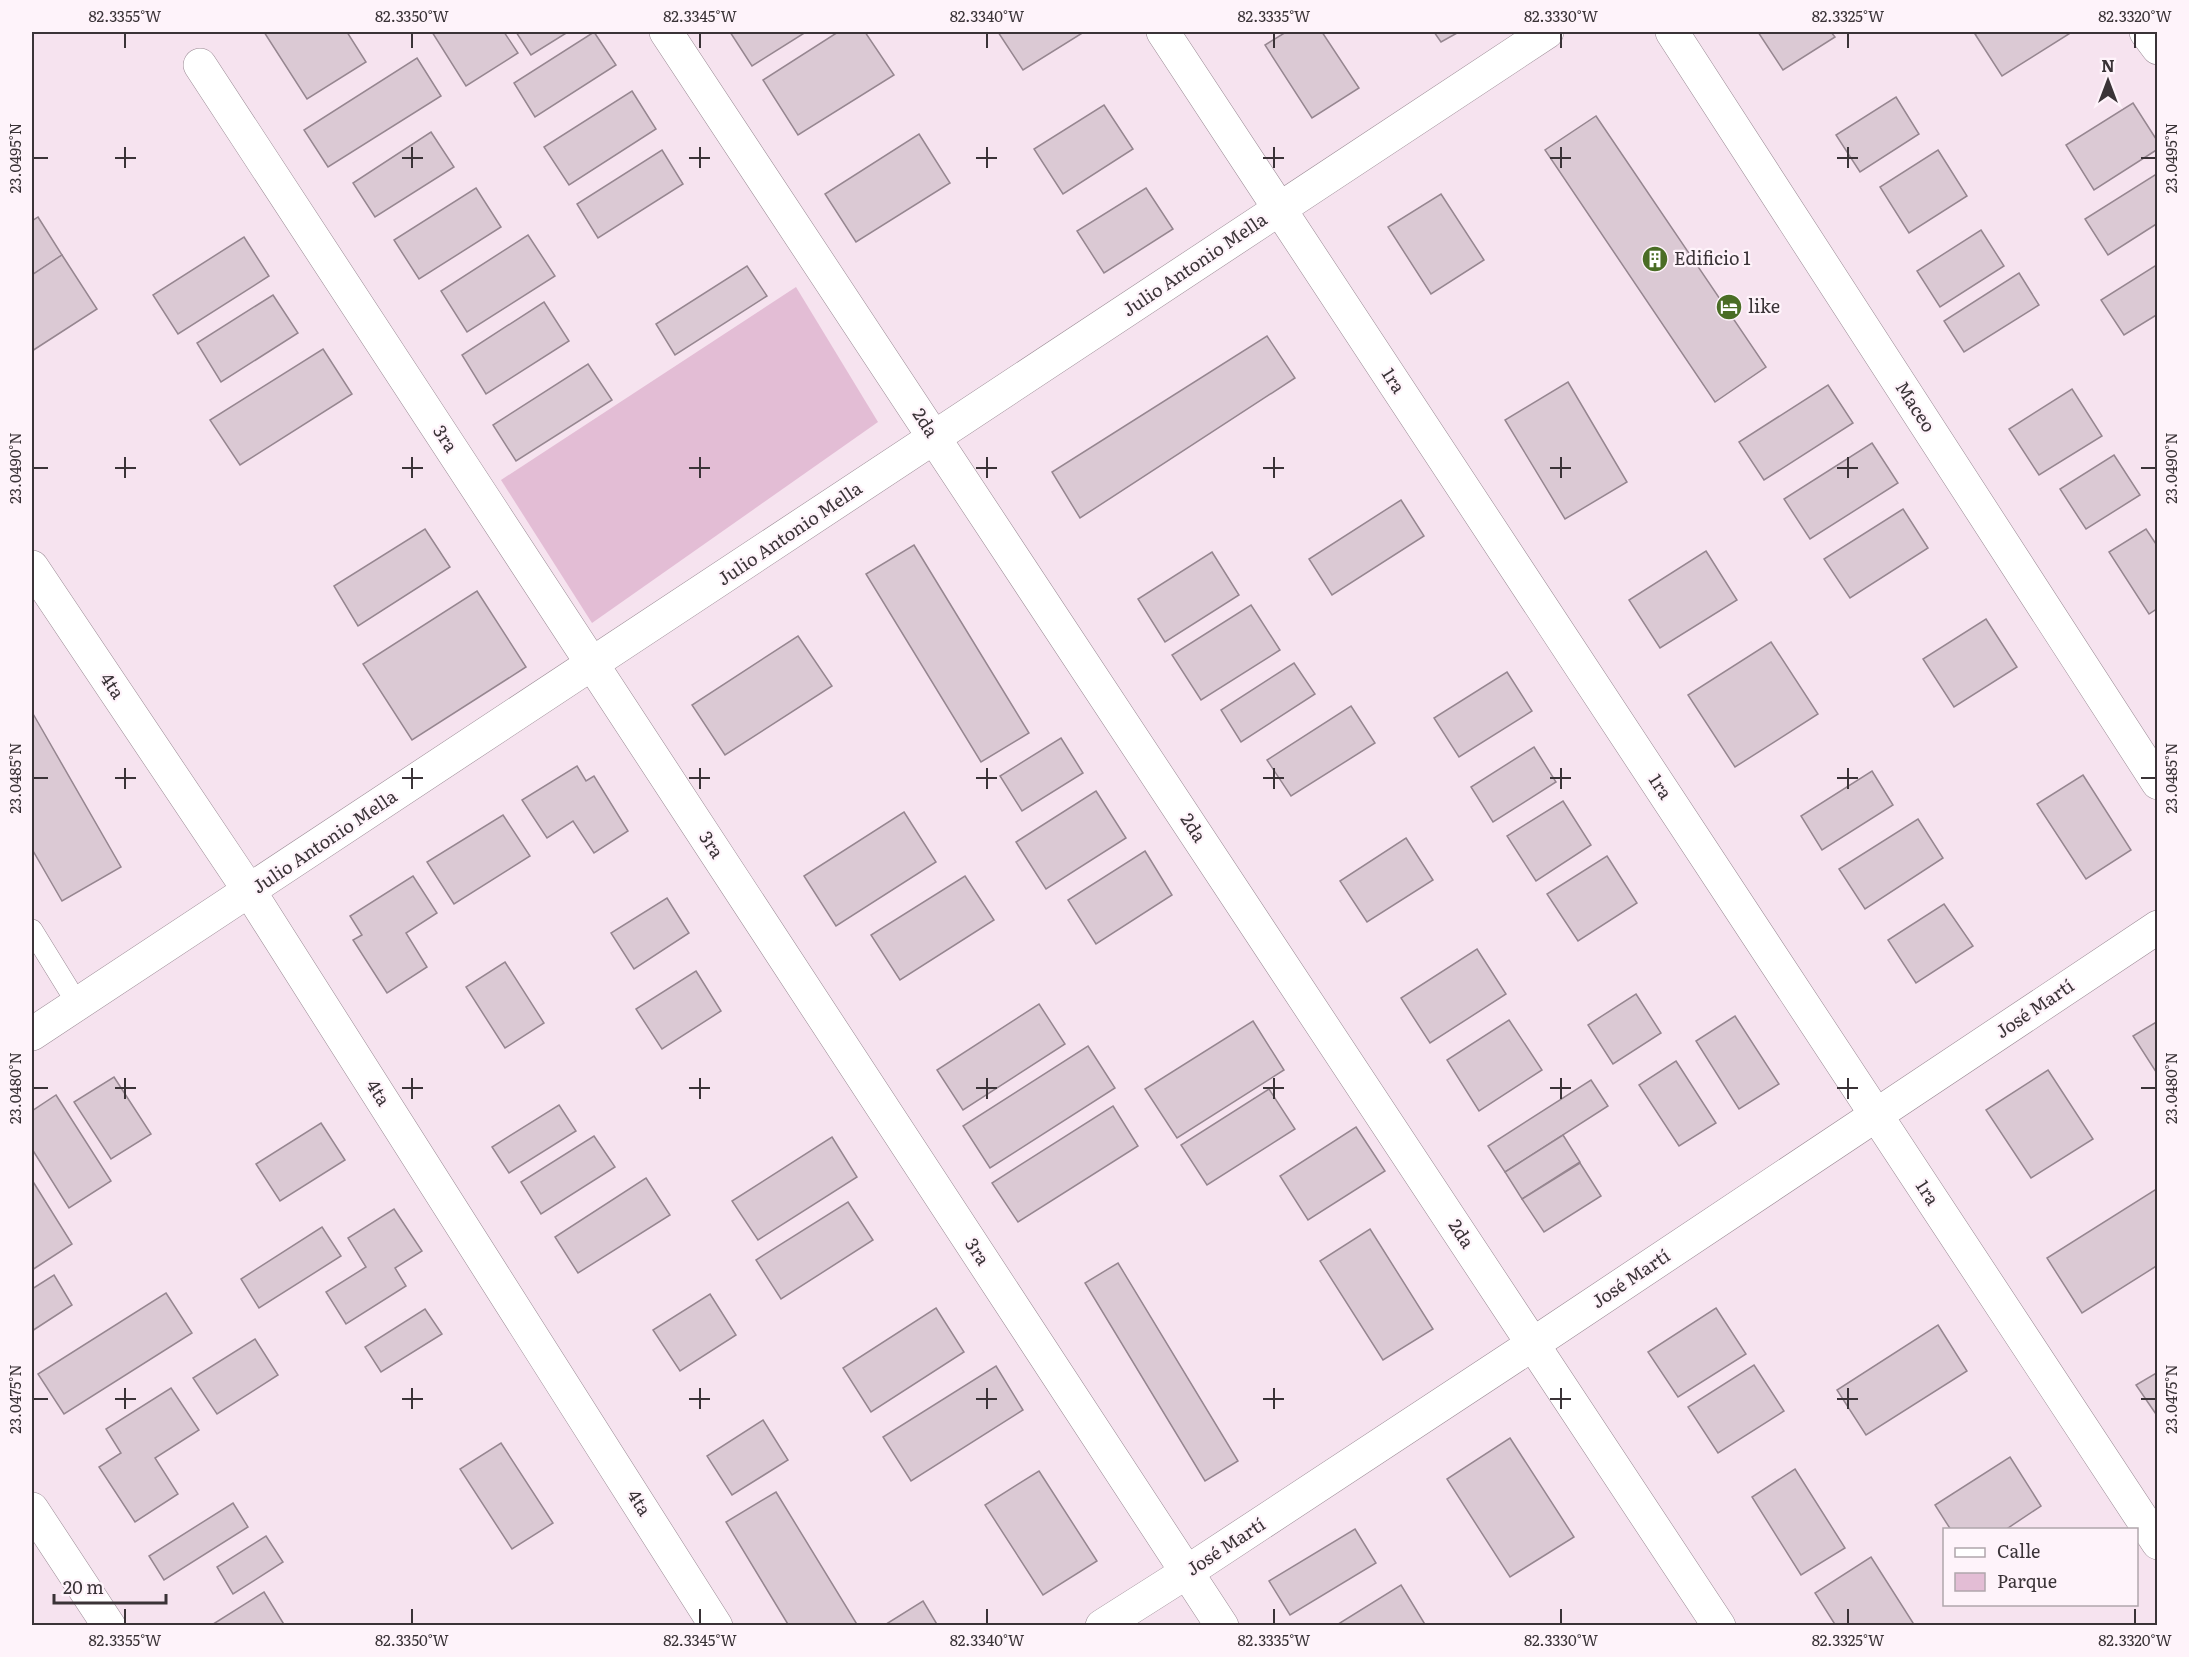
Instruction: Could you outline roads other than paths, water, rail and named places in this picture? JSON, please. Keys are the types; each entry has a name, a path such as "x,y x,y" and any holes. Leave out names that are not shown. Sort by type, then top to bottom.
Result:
{"street":[{"name":"2da","path":"666,32 1719,1626"},
{"name":"1ra","path":"1163,32 2157,1543"},
{"name":"Julio Antonio Mella","path":"32,1034 250,892 1547,32"},
{"name":"Maceo","path":"1672,32 2157,783"},
{"path":"2146,32 2157,48"},
{"name":"3ra","path":"200,65 1222,1626"},
{"name":"4ta","path":"32,567 250,892 716,1626"},
{"name":"José Martí","path":"1102,1626 1533,1344 2157,927"},
{"path":"32,1509 109,1626"}],"lane":[{"path":"32,930 77,1004"}],"place":[{"name":"Edificio 1","path":"1655,259"},
{"name":"like","path":"1729,307"}]}
